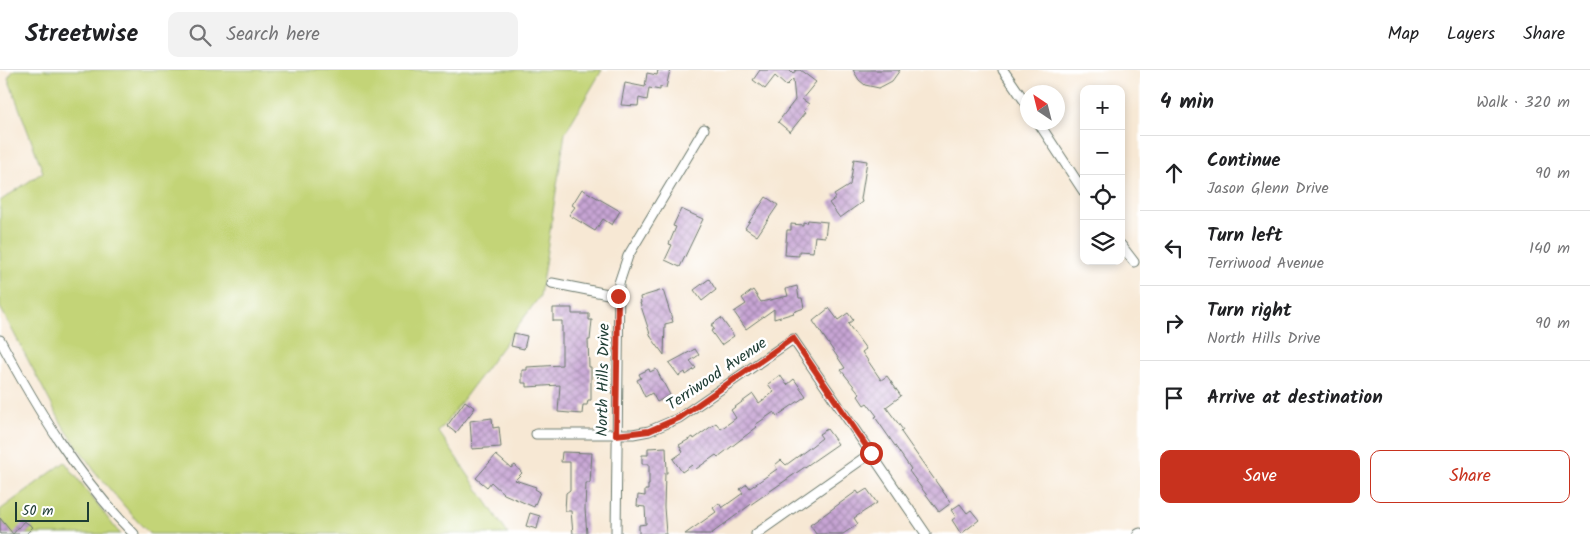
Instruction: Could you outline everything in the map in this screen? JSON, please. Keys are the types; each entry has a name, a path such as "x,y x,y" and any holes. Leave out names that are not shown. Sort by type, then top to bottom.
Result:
{"street":[{"path":"1003,70 1020,94"},
{"name":"North Hills Drive","path":"616,534 618,296 622,269 704,129"},
{"path":"1043,130 1080,186"},
{"path":"1125,250 1134,262"},
{"path":"552,283 618,296"},
{"name":"Terriwood Avenue","path":"536,434 616,435 649,431 679,418 793,338 871,453"},
{"path":"0,340 61,445 100,498 134,534"},
{"path":"756,534 871,453 926,534"}],"green space":[{"path":"14,70 602,70 565,133 540,296 439,432 508,534 150,534 96,473 63,426 0,307 0,201 43,172 8,78"},
{"path":"65,462 121,534 0,534 0,510"}],"building":[{"path":"658,70 670,70 666,88 660,87 660,90 649,88 647,100 639,98 638,106 621,105 625,83 645,87 647,73 657,75"},
{"path":"760,70 789,70 793,74 796,70 800,70 816,82 802,99 809,104 804,111 806,112 790,132 778,122 795,100 793,79 786,86 775,76 765,89 753,80"},
{"path":"853,70 900,70 892,81 879,88 865,85 859,80"},
{"path":"854,159 867,161 862,202 840,218 829,203 836,198 834,195 850,185"},
{"path":"582,189 620,211 612,225 603,219 595,231 569,215 575,207 572,205"},
{"path":"766,197 778,205 757,236 745,228"},
{"path":"681,209 703,219 680,267 665,260 672,245 669,244 676,227 673,226"},
{"path":"808,220 827,222 825,237 815,236 813,252 799,251 799,256 785,255 787,230 791,230 791,224 803,225 803,222 807,223"},
{"path":"709,279 716,290 702,301 694,290"},
{"path":"797,286 799,298 802,298 804,308 794,313 774,319 774,309 746,329 734,312 746,304 742,298 753,290 761,302 788,296 786,289"},
{"path":"663,290 673,322 665,324 664,355 651,337 640,303 640,297"},
{"path":"553,308 572,308 572,314 589,314 589,320 592,320 590,340 588,340 589,367 591,367 591,400 588,400 587,405 583,405 582,414 558,412 560,385 527,387 527,383 522,383 522,370 527,370 527,367 562,365 562,321 553,321"},
{"path":"829,308 838,320 848,313 853,320 848,324 866,349 862,352 881,380 887,376 901,396 886,407 903,430 901,432 951,503 939,512 909,471 911,469 875,417 877,416 867,403 864,405 858,396 860,394 841,370 845,368 813,321"},
{"path":"721,318 734,336 721,345 711,331 714,329 711,325"},
{"path":"514,333 527,336 524,349 511,346"},
{"path":"695,349 699,355 690,361 696,368 686,375 685,372 679,376 669,363"},
{"path":"649,369 650,372 656,369 670,395 657,402 652,393 645,397 637,380 641,378 639,374"},
{"path":"780,375 787,385 794,379 806,396 777,416 774,412 755,425 757,427 718,457 716,455 696,469 692,465 682,472 673,459 683,452 679,445 693,437 694,439 716,423 721,429 736,418 731,410 753,394 759,403 774,392 768,384"},
{"path":"465,401 475,408 456,433 447,426"},
{"path":"492,418 493,428 499,427 501,447 472,449 470,421"},
{"path":"827,429 838,444 711,534 685,534 716,512 713,508 719,503 722,508 743,493 740,489 747,484 750,488 777,469 775,465 781,460 786,465 808,449 822,438 819,434"},
{"path":"666,447 667,473 665,473 664,507 666,534 639,534 639,525 646,524 645,507 637,506 638,495 645,496 645,490 648,490 649,485 649,464 642,464 642,455 648,455 648,448"},
{"path":"562,452 592,453 590,483 586,483 585,509 587,534 573,534 571,511 565,511 566,493 570,490 570,462 561,462"},
{"path":"496,455 511,468 515,465 522,473 515,480 536,487 535,489 540,492 534,507 504,494 491,482 487,487 476,478"},
{"path":"867,489 877,503 854,518 858,524 843,534 816,534 810,525 857,491 859,494"},
{"path":"960,504 967,513 971,510 979,520 961,534 952,520 956,517 951,510"},
{"path":"530,513 540,516 537,529 526,526"},
{"path":"0,518 13,534 0,534"},
{"path":"24,521 33,527 26,534 13,534"}],"route":[{"path":"618,296 616,435 649,431 679,418 793,338 871,453"}]}
